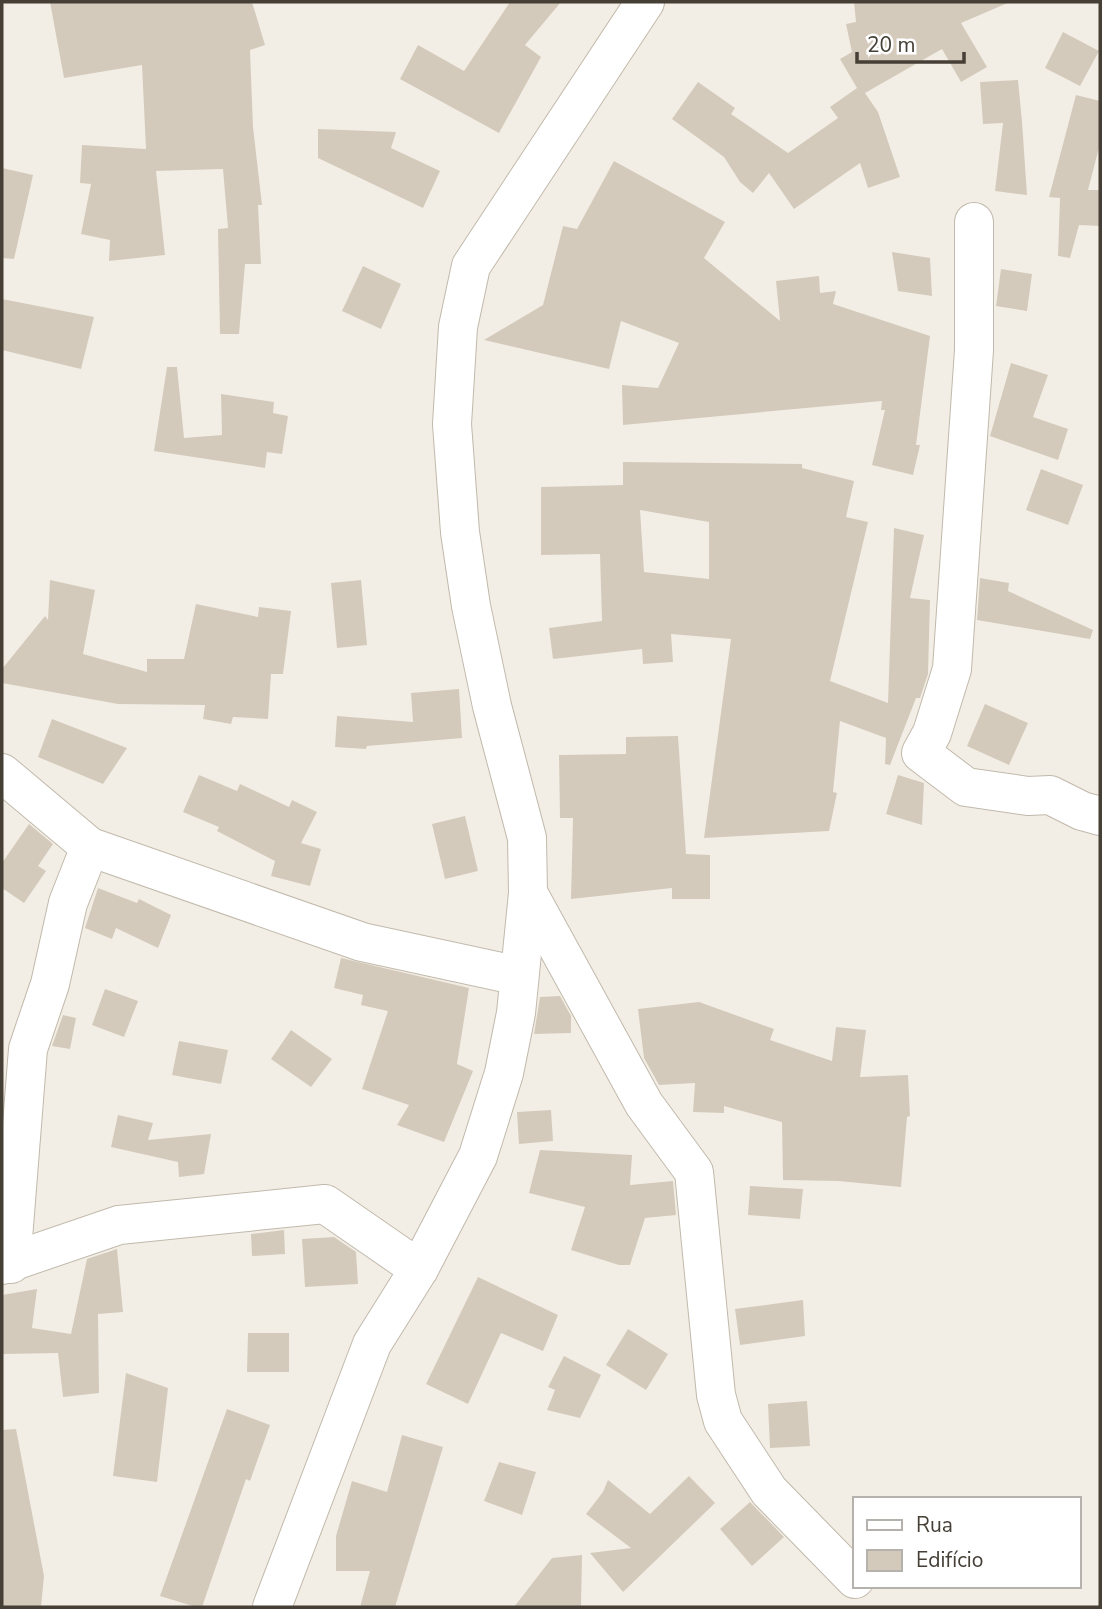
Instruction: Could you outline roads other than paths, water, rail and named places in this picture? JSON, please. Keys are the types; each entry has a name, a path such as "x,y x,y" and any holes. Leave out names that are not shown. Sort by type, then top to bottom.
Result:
{"street":[{"path":"272,1607 372,1344 419,1269 478,1156 504,1073 516,1013 528,893 527,838 489,694 471,606 460,532 452,424 458,327 471,266 645,2"},
{"path":"974,222 974,350 952,669 932,733 920,753 966,787 1028,796 1050,795 1082,811 1100,816"},
{"path":"2,773 90,846 362,942 519,976"},
{"path":"90,846 68,903 50,984 28,1049 7,1264 119,1226 325,1204 419,1269"},
{"path":"528,893 644,1104 694,1172 716,1395 723,1421 769,1491 853,1577"},
{"path":"854,1607 858,1588"}]}
